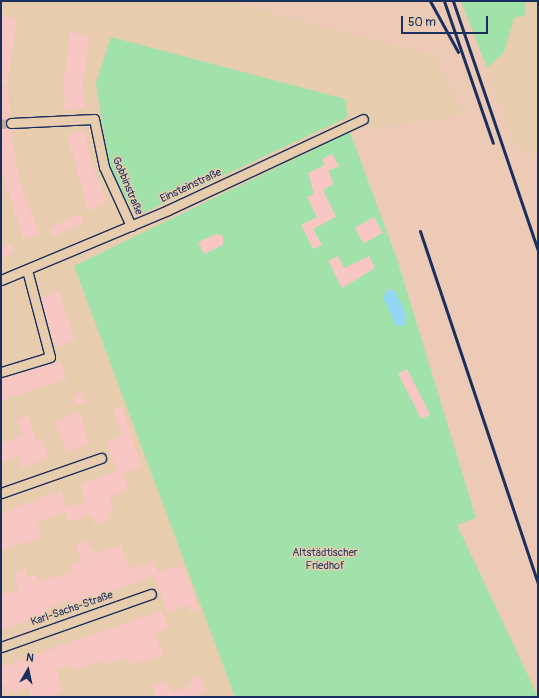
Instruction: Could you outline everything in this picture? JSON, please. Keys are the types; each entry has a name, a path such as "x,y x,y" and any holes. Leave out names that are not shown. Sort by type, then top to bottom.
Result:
{"street":[{"name":"Gobbinstraße","path":"11,123 94,119 104,166 131,226"},
{"name":"Einsteinstraße","path":"1,280 131,226 363,119"},
{"path":"1,372 50,356 27,270"},
{"path":"1,493 101,458"},
{"name":"Karl-Sachs-Straße","path":"1,647 151,594"}],"shaded area":[{"path":"229,1 461,1 515,145 538,157 538,693 457,524 476,517 398,262 350,132 463,115 433,55"}],"green space":[{"path":"461,1 525,1 525,15 514,18 504,52 487,68"},
{"path":"111,37 345,99 348,117 137,216 111,176 96,83"},
{"name":"Altstädtischer Friedhof","path":"350,132 398,262 476,518 457,525 538,697 235,697 74,266","holes":["391,289 395,291 408,318 386,290"]}],"water":[{"path":"388,289 395,291 406,314 405,326 396,325 383,298"}],"building":[{"path":"1,15 17,19 7,86 1,86"},
{"path":"70,32 90,36 83,81 85,108 65,110 64,79"},
{"path":"8,87 10,117 5,124 11,129 19,180 39,233 24,240 1,170 1,88"},
{"path":"85,131 91,162 107,202 88,211 67,134"},
{"path":"332,154 339,166 328,171 334,184 323,190 336,217 313,229 322,245 313,249 301,225 317,217 307,197 314,194 308,173 325,165 322,159"},
{"path":"79,214 83,223 53,237 49,227"},
{"path":"374,217 383,233 363,243 355,228"},
{"path":"216,234 223,236 223,245 204,254 198,242"},
{"path":"12,244 15,253 1,258 1,248"},
{"path":"338,256 344,268 369,256 375,268 342,288 328,261"},
{"path":"59,291 75,340 56,347 40,297"},
{"path":"61,361 67,379 1,400 1,379"},
{"path":"407,369 430,414 421,419 398,374"},
{"path":"83,393 85,403 76,405 74,395"},
{"path":"122,406 142,467 123,473 129,490 109,497 114,511 108,514 110,518 95,525 91,514 69,522 65,512 36,523 42,538 1,551 1,512 61,491 67,508 86,501 80,484 117,471 107,444 122,435 113,410"},
{"path":"81,412 89,444 68,452 54,422"},
{"path":"28,415 36,440 41,438 49,458 22,468 19,457 1,463 1,444 23,436 17,419"},
{"path":"87,541 95,553 121,545 130,570 154,561 158,572 183,566 199,609 190,612 188,605 168,613 154,576 71,605 69,600 46,609 47,614 1,630 1,595 18,589 15,573 24,569 27,577 36,574 38,581 72,572 72,564 82,560 76,545"},
{"path":"162,610 168,627 155,636 163,655 131,666 128,659 122,659 105,665 103,661 74,671 72,665 56,671 63,692 50,697 32,697 28,687 8,694 4,684 1,685 1,667"},
{"path":"200,675 206,693 193,697 156,697 152,685 167,680 172,692 192,685 190,679"}],"tunnel":[{"path":"1,124 11,123"}],"railway":[{"path":"430,1 458,52"},
{"path":"444,1 493,143"},
{"path":"453,1 538,250"},
{"path":"420,231 538,584"}]}
